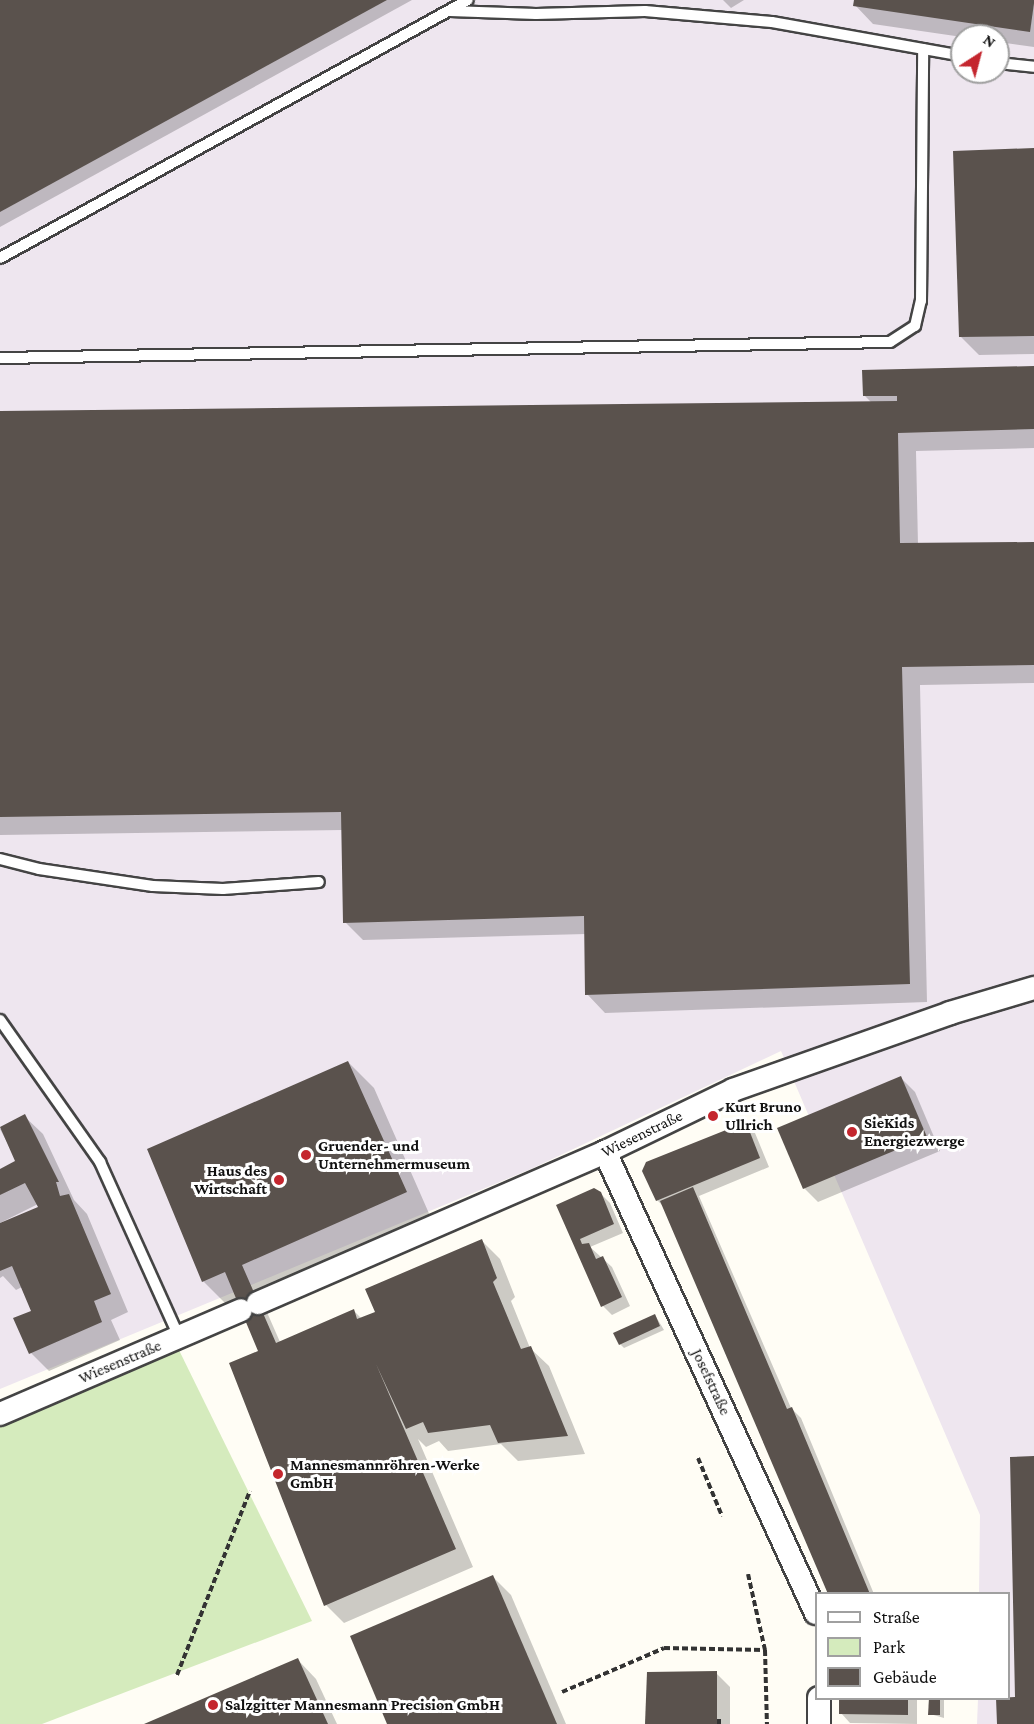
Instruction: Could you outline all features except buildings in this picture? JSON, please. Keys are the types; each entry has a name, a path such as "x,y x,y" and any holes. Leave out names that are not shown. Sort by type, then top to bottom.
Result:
{"street":[{"name":"Wiesenstraße","path":"0,1414 605,1152 733,1090 950,1013 1034,988"},
{"name":"Josefstraße","path":"605,1152 815,1611"},
{"path":"819,1700 819,1724"}],"lane":[{"path":"0,258 468,0"},
{"path":"638,0 645,11"},
{"path":"449,10 536,15 645,11 772,22 950,54"},
{"path":"0,358 890,342 915,326 921,301 923,49"},
{"path":"1010,65 1034,68"},
{"path":"0,859 78,876 172,887 223,889 319,882"},
{"path":"0,1020 100,1162 179,1337"}],"path":[{"path":"698,1458 722,1516"},
{"path":"177,1675 250,1491"},
{"path":"748,1574 765,1650 767,1724"},
{"path":"562,1692 664,1648 765,1650"}],"shaded area":[{"path":"0,0 1034,0 1034,1724 977,1724 978,1700 1010,1700 1010,1592 979,1592 980,1515 781,1051 531,1169 0,1389"}],"green space":[{"path":"176,1344 312,1621 42,1724 0,1724 0,1424"}],"place":[{"name":"Kurt Bruno Ullrich","path":"713,1116"},
{"name":"SieKids Energiezwerge","path":"852,1132"},
{"name":"Gruender- und Unternehmermuseum","path":"306,1155"},
{"name":"Haus des Wirtschaft","path":"279,1180"},
{"name":"Mannesmannröhren-Werke GmbH","path":"278,1474"},
{"name":"Salzgitter Mannesmann Precision GmbH","path":"213,1705"}]}
